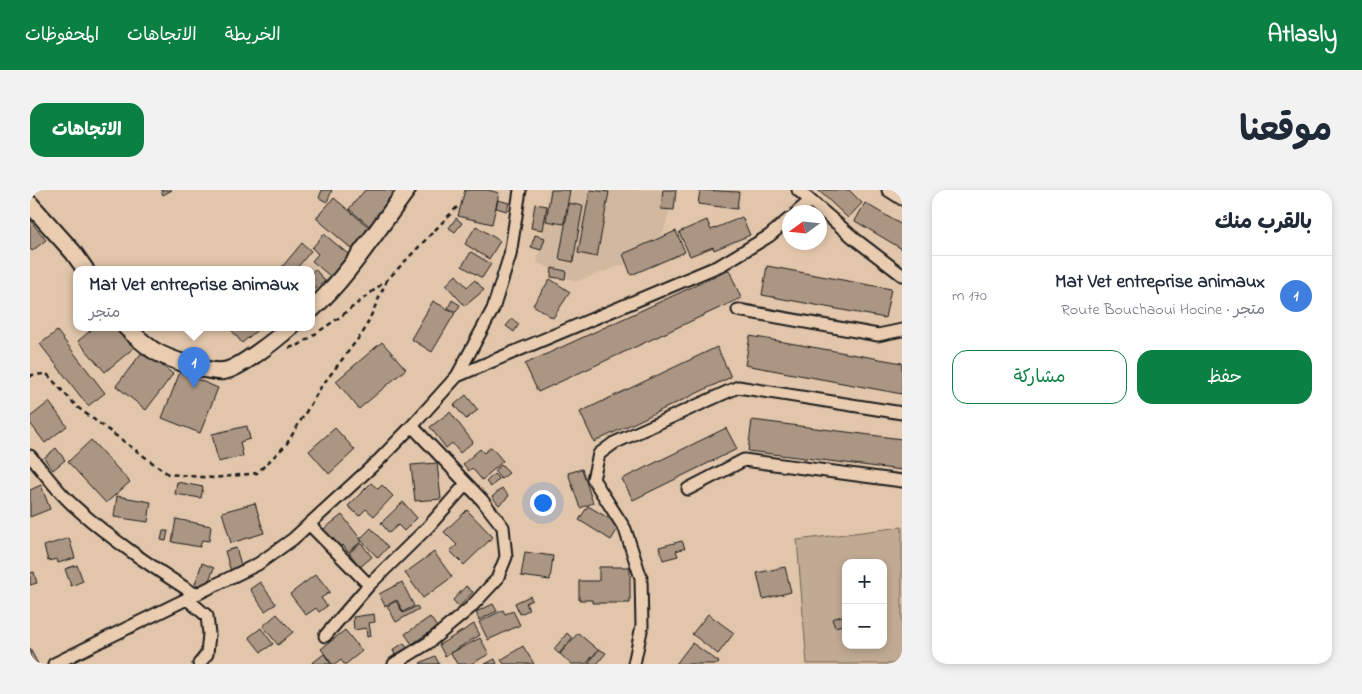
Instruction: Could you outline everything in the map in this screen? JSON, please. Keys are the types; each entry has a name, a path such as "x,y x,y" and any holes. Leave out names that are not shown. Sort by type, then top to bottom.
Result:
{"street":[{"path":"315,306 352,263 407,190"},
{"path":"54,664 258,564 293,539 379,460 457,376 493,310 510,256 520,190"},
{"path":"798,190 855,239 902,275"},
{"path":"888,190 902,199"},
{"path":"805,205 810,201"},
{"path":"30,204 74,252 83,266"},
{"path":"457,376 720,265 769,236 782,225"},
{"path":"738,310 878,335 902,330"},
{"path":"131,331 154,350 180,362 211,370 224,371 241,363 285,331"},
{"path":"634,664 642,626 641,578 625,529 593,479 599,454 614,443 738,387 902,413"},
{"path":"394,664 428,643 470,608 497,579 506,557 503,527 482,500 412,426"},
{"path":"30,456 72,504 192,597 207,616 209,634 207,654 199,664"},
{"path":"688,489 744,460 902,481"},
{"path":"325,636 370,585 428,527 466,484"},
{"path":"309,524 370,585"}],"path":[{"path":"282,350 299,346 387,280 458,205"},
{"path":"30,378 32,375 47,374 77,407 168,474 214,478 257,473 286,445 320,387 364,331 387,280"}],"shaded area":[{"path":"549,190 675,190 658,252 575,282 537,262"},
{"path":"902,527 902,664 807,664 797,540"}],"building":[{"path":"161,190 172,190 163,195"},
{"path":"322,190 332,190 327,202 319,198"},
{"path":"365,190 390,190 399,197 372,228 349,209"},
{"path":"465,190 488,190 499,193 492,224 458,216"},
{"path":"551,190 570,190 564,224 546,221"},
{"path":"590,190 609,192 597,257 578,253"},
{"path":"663,190 676,190 674,210 661,209"},
{"path":"700,190 739,192 737,209 698,204"},
{"path":"818,190 849,190 862,203 848,218"},
{"path":"334,198 371,229 353,250 316,218"},
{"path":"498,200 509,203 507,211 496,208"},
{"path":"569,203 583,206 573,262 559,259"},
{"path":"865,203 902,225 902,249 855,221"},
{"path":"535,204 547,206 543,230 531,228"},
{"path":"742,217 750,235 714,250 713,247 690,256 679,232 707,220 711,230"},
{"path":"456,218 462,223 455,232 449,228"},
{"path":"30,220 46,240 32,251 30,249"},
{"path":"476,226 500,241 489,259 465,244"},
{"path":"676,231 685,252 631,275 623,254"},
{"path":"324,234 354,259 336,281 312,261 318,254 312,248"},
{"path":"535,235 545,238 541,250 531,247"},
{"path":"302,243 311,251 298,266 283,266"},
{"path":"471,252 491,264 482,278 462,266"},
{"path":"767,266 891,289 885,318 762,295"},
{"path":"552,268 566,271 565,279 551,277"},
{"path":"315,269 325,281 315,289"},
{"path":"729,270 741,298 538,392 525,364"},
{"path":"456,275 467,287 475,280 484,290 465,306 446,285"},
{"path":"550,279 570,292 553,318 533,305"},
{"path":"452,300 460,305 456,312 448,308"},
{"path":"433,301 455,313 432,352 411,339"},
{"path":"512,319 519,324 514,332 506,326"},
{"path":"57,331 105,393 88,406 40,344"},
{"path":"90,331 123,331 136,346 105,372 78,341"},
{"path":"232,331 256,331 242,343"},
{"path":"750,336 902,363 902,394 745,365"},
{"path":"382,342 406,369 359,409 336,381"},
{"path":"717,347 731,377 594,442 580,412"},
{"path":"143,351 173,374 146,410 116,386"},
{"path":"180,372 218,388 200,433 162,418"},
{"path":"466,395 478,410 466,419 454,405"},
{"path":"49,402 67,426 45,443 30,423 30,417"},
{"path":"450,412 473,442 460,453 452,443 446,448 430,427"},
{"path":"752,420 902,439 902,470 748,451"},
{"path":"247,426 250,439 240,442 243,456 218,462 212,434"},
{"path":"335,428 355,450 329,474 309,451"},
{"path":"726,428 737,449 633,500 622,479"},
{"path":"91,440 130,482 106,503 68,462"},
{"path":"491,447 503,461 482,480 472,468 469,471 463,464 480,449 484,453"},
{"path":"56,448 65,460 53,470 44,458"},
{"path":"437,463 441,499 415,501 411,465"},
{"path":"501,465 509,473 501,479 494,471"},
{"path":"582,469 593,503 580,508 568,473"},
{"path":"494,474 499,479 491,487 486,482"},
{"path":"177,482 203,487 201,498 175,494"},
{"path":"371,483 378,489 382,485 393,496 374,516 366,509 359,516 348,506"},
{"path":"41,485 50,509 30,517 30,490"},
{"path":"502,488 509,496 499,505 492,497"},
{"path":"117,496 151,502 148,522 114,517"},
{"path":"403,502 417,518 404,531 398,525 389,533 381,523"},
{"path":"255,503 264,533 231,543 222,512"},
{"path":"588,506 620,525 611,540 579,520"},
{"path":"467,510 493,537 464,565 450,551 457,545 444,532"},
{"path":"342,515 362,541 348,552 343,545 336,550 321,531"},
{"path":"176,519 211,526 209,541 202,540 200,547 172,542"},
{"path":"371,528 388,547 378,558 360,539"},
{"path":"163,531 168,531 166,541 161,540"},
{"path":"69,538 75,558 58,563 57,559 48,561 44,546"},
{"path":"682,541 685,548 676,551 678,556 663,560 659,547"},
{"path":"361,543 372,557 360,567 349,553"},
{"path":"236,548 242,568 231,572 225,551"},
{"path":"434,552 452,577 423,598 405,573"},
{"path":"525,552 553,556 550,580 521,576"},
{"path":"202,563 214,568 206,588 195,584"},
{"path":"77,565 83,581 71,586 65,569"},
{"path":"599,567 630,567 630,603 592,603 592,600 579,600 579,581 599,581"},
{"path":"785,567 791,592 763,599 757,573"},
{"path":"34,572 37,583 30,585 30,573"},
{"path":"316,574 330,592 321,598 327,606 319,612 316,608 306,615 290,594"},
{"path":"260,582 276,604 265,611 250,589"},
{"path":"402,582 414,606 403,612 397,600 385,606 379,594"},
{"path":"466,586 473,592 459,607 453,600"},
{"path":"530,596 532,600 526,603 529,610 520,614 515,603"},
{"path":"396,601 403,613 417,606 419,609 396,622 387,606"},
{"path":"493,604 497,611 479,620 476,612"},
{"path":"503,610 505,614 513,611 520,625 488,640 479,622"},
{"path":"277,614 293,632 278,645 263,626"},
{"path":"374,614 375,622 369,623 371,636 367,637 366,628 354,630 353,617"},
{"path":"708,614 734,633 718,654 692,634"},
{"path":"842,616 842,625 835,627 832,619"},
{"path":"430,617 437,627 412,644 405,634"},
{"path":"474,624 480,635 445,656 439,645"},
{"path":"261,628 273,644 261,652 249,637"},
{"path":"345,630 362,651 346,664 341,660 336,664 332,664 321,649"},
{"path":"567,633 572,638 559,654 554,649"},
{"path":"578,633 598,650 586,664 571,664 560,654"},
{"path":"480,638 489,654 471,664 457,664 451,653"},
{"path":"404,643 407,648 395,655 393,650"},
{"path":"692,643 719,662 718,664 676,664"},
{"path":"523,646 534,664 504,664 501,660"},
{"path":"30,649 38,664 30,664"},
{"path":"599,649 606,653 597,664 588,664"},
{"path":"324,654 331,664 311,664"},
{"path":"435,656 439,664 420,663"},
{"path":"495,659 497,664 485,664"}],"place":[{"name":"Mat Vet entreprise animaux","path":"194,388"}]}
